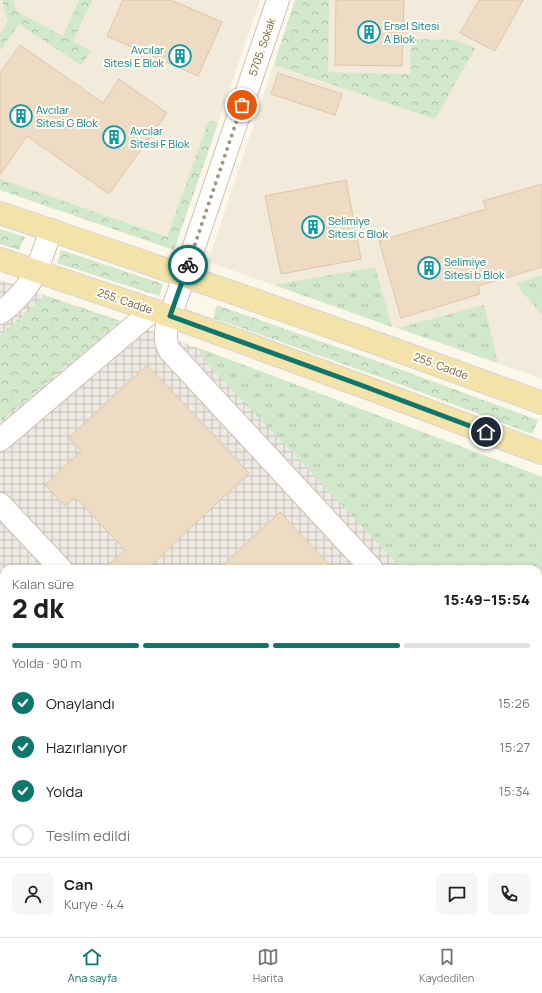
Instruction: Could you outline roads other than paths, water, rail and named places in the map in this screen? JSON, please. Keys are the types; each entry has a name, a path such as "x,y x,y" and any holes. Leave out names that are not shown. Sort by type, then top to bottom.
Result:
{"main road":[{"name":"255. Cadde","path":"0,213 184,275 398,350 542,403"},
{"name":"255. Cadde","path":"0,259 162,313 542,453"}],"street":[{"name":"5705. Sokak","path":"278,0 184,275 162,313 167,326 166,344 170,352 368,565"},
{"path":"0,313 25,289 35,271 51,230"},
{"path":"0,440 162,313"},
{"path":"0,504 57,565"}],"place":[{"name":"Ersel Sitesi A Blok","path":"369,32"},
{"name":"Avcılar Sitesi E Blok","path":"180,56"},
{"name":"Avcılar Sitesi G Blok","path":"21,116"},
{"name":"Avcılar Sitesi F Blok","path":"114,137"},
{"name":"Selimiye Sitesi c Blok","path":"313,227"},
{"name":"Selimiye Sitesi b Blok","path":"429,268"}]}
